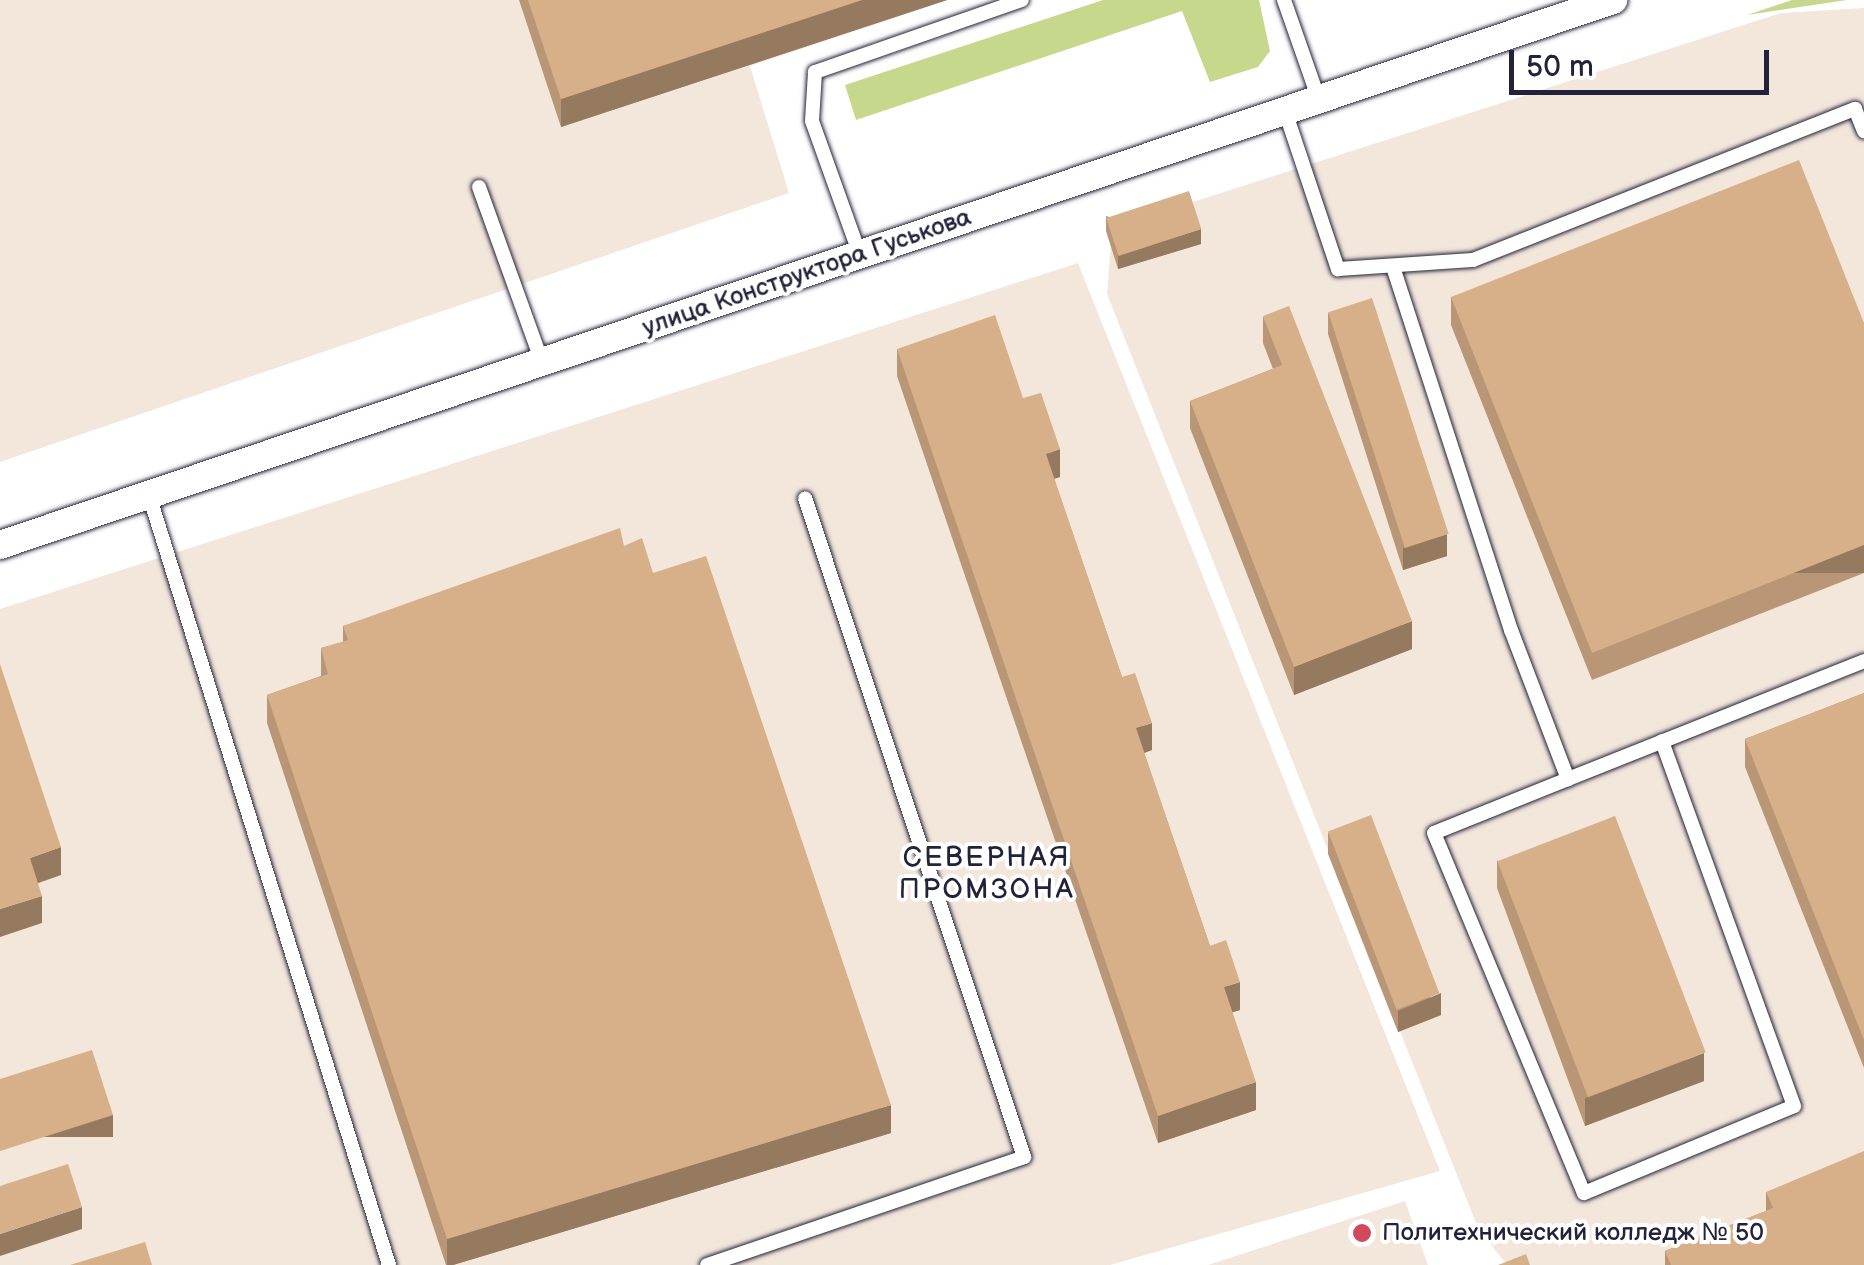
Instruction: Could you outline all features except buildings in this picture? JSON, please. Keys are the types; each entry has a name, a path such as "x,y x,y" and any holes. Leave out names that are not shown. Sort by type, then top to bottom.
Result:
{"street":[{"name":"улица Конструктора Гуськова","path":"0,545 1613,0"}],"lane":[{"path":"860,255 812,121 814,72 1022,0"},
{"path":"1284,0 1319,100"},
{"path":"1285,111 1338,270 1394,270 1473,260 1855,109 1864,132"},
{"path":"479,187 542,362"},
{"path":"1394,270 1511,630 1568,779"},
{"path":"149,495 388,1265"},
{"path":"707,1265 1024,1156 805,498"},
{"path":"1662,741 1794,1106 1584,1194 1434,833 1662,741 1864,660"}],"shaded area":[{"path":"0,0 948,0 750,66 789,193 0,462"},
{"path":"1864,8 1864,1265 1507,1265 1478,1228 1107,294 1112,228 1781,13"},
{"path":"1078,263 1440,1171 1110,1265 0,1265 0,609"},
{"name":"Политехнический колледж № 50","path":"1405,1201 1428,1265 1208,1265"}],"green space":[{"path":"1103,0 1259,0 1270,51 1258,67 1210,82 1182,11 856,120 845,85"},
{"path":"1792,0 1847,0 1747,15"}],"place":[{"name":"Политехнический колледж № 50","path":"1362,1233"}],"district":[{"name":"СЕВЕРНАЯ ПРОМЗОНА","path":"987,874"}]}
